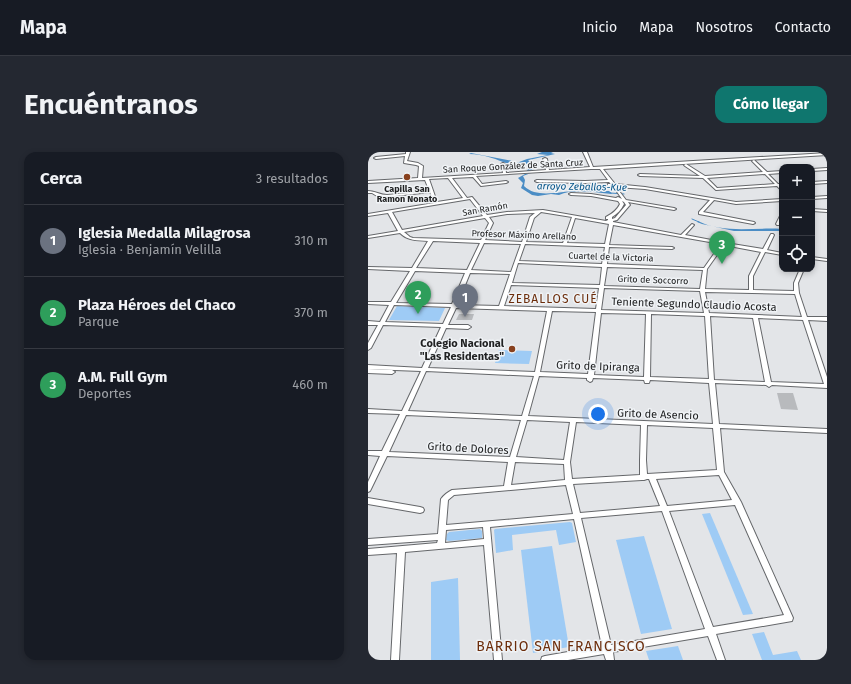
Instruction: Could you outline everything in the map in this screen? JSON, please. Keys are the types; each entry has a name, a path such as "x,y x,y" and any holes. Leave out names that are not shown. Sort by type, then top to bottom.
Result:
{"street":[{"path":"377,152 376,158 407,154 405,160 421,166 420,179"},
{"path":"586,153 592,169"},
{"path":"601,170 826,156"},
{"path":"601,170 826,156"},
{"path":"544,159 548,171"},
{"path":"754,161 779,184"},
{"path":"503,164 505,174"},
{"path":"686,165 704,177 716,189 779,185"},
{"path":"815,170 827,169"},
{"path":"601,170 609,183 628,207 612,221"},
{"path":"601,170 609,183"},
{"name":"San Roque González de Santa Cruz","path":"368,182 548,171 601,170"},
{"path":"640,175 704,177 779,172"},
{"path":"474,176 481,185 506,182"},
{"path":"450,178 466,199"},
{"path":"427,179 436,204"},
{"path":"537,181 609,183 736,203 779,200"},
{"path":"815,183 827,182"},
{"path":"368,192 386,196 431,191"},
{"path":"571,194 621,198 674,209"},
{"path":"815,198 827,197"},
{"path":"368,215 471,198 491,224 368,489"},
{"path":"590,378 607,245 612,221 622,204 621,198"},
{"path":"712,200 700,213 753,222"},
{"name":"San Ramón","path":"368,236 516,210 546,209 603,220"},
{"path":"815,210 827,210"},
{"path":"524,211 532,217"},
{"name":"San Ramón","path":"485,216 524,211 540,211 612,221 779,252"},
{"path":"501,308 532,217 540,211"},
{"path":"390,212 399,231"},
{"path":"565,244 574,216"},
{"path":"683,235 692,225"},
{"name":"Profesor Máximo Arellano","path":"399,231 407,238 431,240 672,248"},
{"path":"751,292 751,276 772,235"},
{"path":"368,348 431,240"},
{"path":"544,660 789,618 737,502 721,472 707,315 702,290 705,269 724,242"},
{"path":"815,260 827,262"},
{"name":"Cuartel de la Victoria","path":"517,262 705,269"},
{"path":"368,268 512,273"},
{"path":"801,272 796,283 797,293 827,386"},
{"name":"Grito de Soccorro","path":"509,284 797,293"},
{"name":"Teniente Segundo Claudio Acosta","path":"368,303 827,319"},
{"path":"507,488 512,460 536,376 550,310"},
{"path":"647,380 649,313"},
{"path":"755,317 769,385"},
{"path":"368,323 468,327"},
{"name":"Grito de Ipiranga","path":"368,367 536,376 827,386"},
{"name":"Grito de Ipiranga","path":"368,371 423,371"},
{"name":"Grito de Ipiranga","path":"769,385 827,389"},
{"name":"Grito de Asencio","path":"368,411 827,431"},
{"path":"573,421 567,462 569,482 610,660"},
{"path":"644,423 643,460 648,478 665,509 721,660"},
{"name":"Grito de Dolores","path":"368,453 567,462"},
{"path":"441,546 445,499 448,495 458,492 569,482 721,472"},
{"path":"368,501 420,510"},
{"path":"442,528 737,502"},
{"path":"486,524 498,660"},
{"path":"368,542 441,537"},
{"path":"368,552 488,542"},
{"path":"395,660 401,549"}],"shaded area":[{"path":"542,152 553,152 551,153 555,154 529,160 528,161 534,163 535,166 531,171 526,172 529,168 529,164 511,165 485,156 469,154 471,153 513,161 514,164 527,159 548,155 537,154"},
{"path":"531,173 523,176 525,180 524,186 535,192 549,193 576,191 559,195 532,195 521,188 523,183 518,178 525,174"},
{"path":"579,191 580,191 610,191 612,194"},
{"path":"697,222 728,229 779,229 779,231 734,231 702,224"},
{"path":"397,306 445,308 439,321 389,320"},
{"path":"499,350 532,351 529,364 495,363"},
{"path":"710,513 753,614 743,615 702,514"},
{"path":"572,523 576,542 559,545 556,530 512,535 513,550 496,553 495,529"},
{"path":"480,529 482,531 482,538 446,540 449,532"},
{"path":"644,536 672,629 641,634 616,540"},
{"path":"552,546 569,647 533,653 521,550"},
{"path":"458,578 460,660 431,660 431,582"},
{"path":"764,632 773,655 797,651 801,660 762,660 752,634"},
{"path":"678,646 683,660 649,660 646,651"}],"building":[{"path":"459,314 474,314 472,320 456,320"},
{"path":"777,393 793,393 798,410 781,409"}],"waterway":[{"name":"arroyo Zeballos-Kue","path":"610,193 624,194"},
{"name":"arroyo Zeballos-Kue","path":"692,219 699,222"}],"place":[{"name":"Capilla San Ramon Nonato","path":"407,177"},
{"name":"A.M. Full Gym","path":"722,264"},
{"name":"Plaza Héroes del Chaco","path":"418,314"},
{"name":"Iglesia Medalla Milagrosa","path":"465,317"},
{"name":"Colegio Nacional \"Las Residentas\"","path":"512,349"}],"district":[{"name":"ZEBALLOS CUÉ","path":"553,299"},
{"name":"BARRIO SAN FRANCISCO","path":"561,646"}]}
